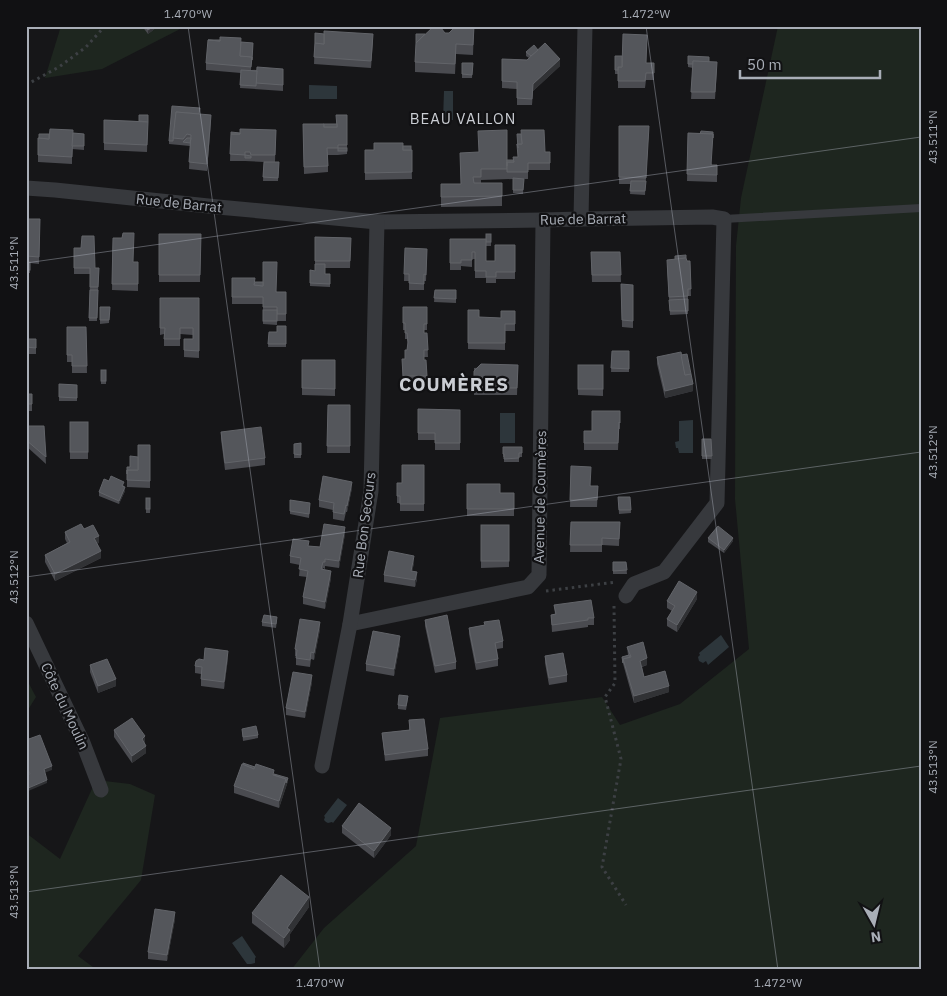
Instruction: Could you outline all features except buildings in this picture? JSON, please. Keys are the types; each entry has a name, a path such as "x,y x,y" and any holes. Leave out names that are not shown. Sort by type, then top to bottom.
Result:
{"street":[{"path":"582,219 585,26"},
{"name":"Rue de Barrat","path":"26,188 377,222 712,217 724,219"},
{"path":"630,590 664,572 717,503 724,219"},
{"name":"Avenue de Coumères","path":"350,624 528,587 540,575 543,220"},
{"name":"Rue Bon Secours","path":"322,766 350,624 371,491 377,222"},
{"name":"Côte du Moulin","path":"26,623 84,743 101,790"}],"lane":[{"path":"724,219 921,208"}],"path":[{"path":"26,85 59,67 86,47 105,26"},
{"path":"533,582 547,592 620,581 630,590 614,600 615,683 605,697 621,759 602,867 626,905"}],"shaded area":[{"path":"61,26 186,26 102,69 45,78"},
{"path":"778,26 921,26 921,970 291,970 324,928 416,846 440,718 602,697 620,725 680,704 749,649 735,499 736,246 741,198"},
{"path":"309,85 337,86 337,99 309,99"},
{"path":"444,91 453,91 453,120 443,120"},
{"path":"500,413 515,413 515,443 500,443"},
{"path":"693,420 693,453 679,453 675,442 679,441 679,421"},
{"path":"721,635 729,647 708,665 706,661 703,663 699,661 699,653"},
{"path":"26,678 36,697 26,713"},
{"path":"96,780 130,784 155,795 141,880 78,956 97,970 26,970 26,833 60,859"},
{"path":"338,798 347,805 333,823 328,823 324,820 324,816"},
{"path":"242,936 256,957 255,963 247,964 232,943"}],"district":[{"name":"BEAU VALLON","path":"463,119"},
{"name":"COUMÈRES","path":"454,384"}]}
